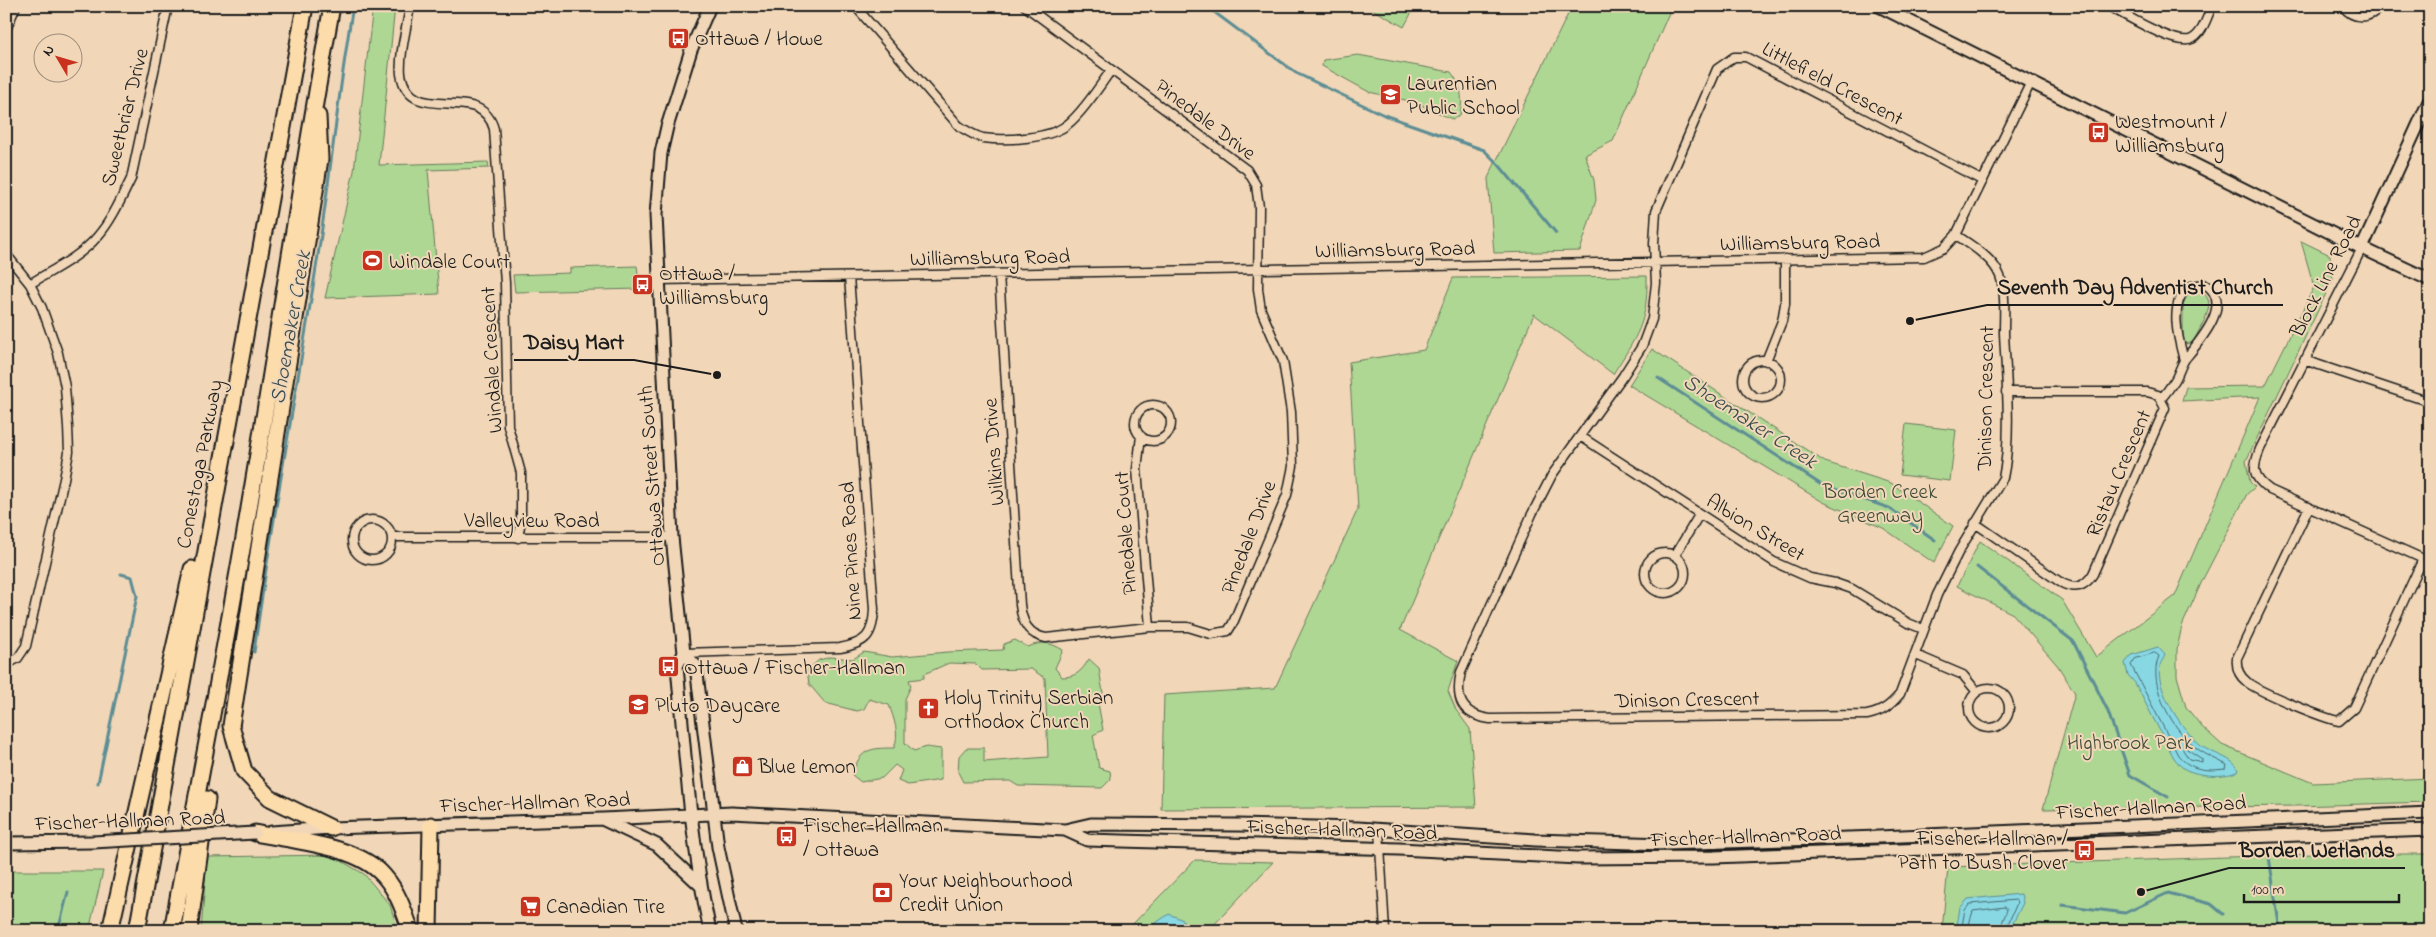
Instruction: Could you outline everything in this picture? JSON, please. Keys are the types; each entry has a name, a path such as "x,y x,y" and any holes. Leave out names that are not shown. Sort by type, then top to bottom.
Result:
{"highway":[{"name":"Conestoga Parkway","path":"137,931 305,6"},
{"path":"172,931 209,738 332,6"},
{"path":"317,87 320,159 231,726 244,771 270,798 331,828"},
{"path":"110,931 192,569 207,538"},
{"path":"189,931 211,772 209,738"},
{"path":"429,931 437,825"},
{"path":"255,833 349,852 365,861 383,875 392,887 400,901 411,931"}],"main road":[{"name":"Ottawa Street South","path":"710,6 679,86 661,153 656,215 672,536 684,653 677,666 700,885 710,931"},
{"path":"1879,6 1897,10 2030,84 2430,280"},
{"name":"Block Line Road","path":"2362,248 2430,99"},
{"name":"Ottawa Street South","path":"684,653 696,666 718,847 736,931"},
{"name":"Fischer-Hallman Road","path":"6,844 93,842 331,828 602,819 732,812 1065,830 1091,824 1238,824 1379,830 1535,840 1666,844 1888,837 2430,813"},
{"path":"602,819 657,846 700,885"},
{"name":"Fischer-Hallman Road","path":"1065,830 1087,840 1379,848 1578,858 1714,857 2430,830"}],"street":[{"path":"6,30 16,6"},
{"name":"Sweetbriar Drive","path":"30,284 85,249 106,226 119,204 130,179 168,6"},
{"name":"Windale Crescent","path":"412,6 409,12 401,73 409,90 427,102 474,105 482,108 492,120 494,129 505,283 508,426 521,473 521,520 518,538"},
{"path":"856,6 959,126 970,133 984,138 1047,136 1068,124 1110,70"},
{"name":"Pinedale Drive","path":"1025,6 1247,170 1256,185 1259,207 1258,289 1261,310 1283,361 1288,384 1293,466 1287,495 1233,623 1228,630 1211,634 1188,627 1150,627 1046,638 1039,637 1026,627"},
{"path":"2108,6 2179,41 2194,38 2201,30 2212,6"},
{"path":"2343,6 2350,13 2357,16 2367,16 2380,6"},
{"name":"Littlefield Crescent","path":"1656,262 1654,225 1656,211 1717,69 1734,57 1746,57 1983,181"},
{"name":"Williamsburg Road","path":"659,280 1924,257 1944,248 1956,235 2030,84"},
{"name":"Dinison Crescent","path":"1656,262 1652,319 1642,346 1552,475 1532,514 1461,672 1457,688 1459,698 1470,713 1478,718 1867,715 1886,709 1893,703 1900,694 1916,655 1923,629 1937,595 2003,478 2006,464 2006,392 2003,303 2000,276 1991,262 1956,235"},
{"name":"Block Line Road","path":"2309,507 2260,482 2254,468 2260,449 2362,248"},
{"path":"6,254 30,284 42,308 58,353 65,387 69,452 26,646 18,658 6,665"},
{"path":"1766,361 1782,321 1785,304 1785,259"},
{"name":"Wilkins Drive","path":"999,274 1020,605 1022,619 1026,627"},
{"name":"Nine Pines Road","path":"684,653 840,648 864,640 870,632 873,624 874,609 849,277"},
{"path":"2161,399 2174,382 2184,360 2204,336 2216,306 2214,291 2204,284 2187,287 2179,303 2177,317 2178,336 2184,360"},
{"path":"2304,360 2430,402"},
{"path":"1766,361 1779,371 1779,386 1768,397 1755,397 1746,390 1744,383 1745,372 1753,362 1766,361"},
{"name":"Ristau Crescent","path":"1976,523 2060,582 2074,588 2081,587 2094,574 2164,408 2161,399 2147,392 2006,392"},
{"name":"Pinedale Court","path":"1141,436 1154,441 1165,437 1172,421 1166,410 1154,405 1141,410 1136,418 1136,427 1141,436 1137,469 1150,627"},
{"name":"Albion Street","path":"1580,436 1699,514 1791,571 1852,589 1908,623 1923,629"},
{"path":"2309,507 2426,561 2354,708 2339,721 2325,718 2247,682 2237,665 2238,658 2309,507"},
{"path":"1675,555 1699,514"},
{"path":"368,520 375,520 386,526 392,538 388,552 378,559 365,559 360,556 353,545 354,532 362,522 368,520"},
{"name":"Valleyview Road","path":"392,538 672,536"},
{"path":"1659,553 1675,555 1685,569 1683,583 1674,592 1663,594 1656,592 1647,584 1644,575 1648,562 1659,553"},
{"path":"1916,655 1963,675 1977,692"},
{"path":"1990,688 2003,694 2008,699 2009,711 2003,723 1990,728 1977,724 1969,710 1970,704 1977,692 1990,688"},
{"path":"1379,830 1385,931"}],"green space":[{"path":"373,6 395,6 379,165 488,162 489,168 428,170 439,294 325,298 354,171"},
{"path":"1367,6 1415,6 1404,27"},
{"path":"1572,6 1672,6 1613,141 1585,155 1594,180 1596,200 1580,251 1494,253 1488,178"},
{"path":"1358,55 1451,72 1461,93 1460,116 1452,119 1414,102 1369,92 1322,66 1323,60"},
{"name":"Highbrook Park","path":"2301,241 2330,255 2333,279 2246,461 2250,482 2255,487 2247,494 2203,579 2182,626 2177,649 2177,676 2186,707 2202,727 2222,745 2313,783 2430,778 2430,802 2296,806 2043,809 2075,693 2058,666 2013,614 1957,586 1980,541 2062,600 2096,657 2175,596 2260,397 2182,401 2186,387 2265,386 2314,287"},
{"path":"637,266 640,289 515,292 513,275 570,273 570,268"},
{"path":"1647,276 1647,292 1643,318 1635,339 1613,374 1534,314 1400,630 1458,661 1448,691 1456,710 1470,729 1476,807 1161,809 1164,695 1275,688 1358,509 1349,362 1424,350 1453,278"},
{"path":"2196,291 2204,294 2208,299 2209,305 2204,321 2193,342 2187,344 2183,341 2183,301 2187,292"},
{"name":"Borden Creek Greenway","path":"1652,349 1825,462 1891,483 1953,526 1934,563 1883,528 1823,502 1629,385"},
{"path":"1906,424 1956,430 1950,481 1900,475"},
{"path":"1015,640 1028,647 1046,643 1063,650 1055,668 1062,677 1071,676 1078,672 1089,659 1099,668 1103,693 1098,703 1103,730 1093,735 1099,768 1110,771 1111,779 1102,788 1018,786 1010,781 963,782 958,772 959,756 966,748 984,748 984,762 1048,757 1045,678 1031,669 982,670 976,664 949,663 924,674 924,678 909,680 911,686 905,699 905,743 914,751 926,747 941,749 941,780 908,785 898,781 902,770 895,765 882,778 861,782 852,775 862,755 872,750 894,748 896,732 894,721 889,705 869,699 864,709 857,711 825,703 809,684 807,670 819,660 831,657 853,659 864,652 892,657 1003,650 1004,644"},
{"path":"2313,854 2430,854 2430,931 1942,931 1948,867"},
{"path":"331,855 364,874 390,905 398,931 201,931 207,857"},
{"path":"1195,860 1273,862 1208,931 1126,931"},
{"path":"6,871 103,871 89,931 6,931"}],"water":[{"path":"2158,647 2165,655 2160,665 2161,686 2179,721 2201,746 2232,762 2239,770 2227,775 2194,773 2181,766 2174,758 2135,683 2128,675 2125,663 2132,655"},
{"path":"2021,894 2023,903 2009,931 1956,931 1960,908 1968,899"},
{"path":"1169,914 1183,920 1189,931 1144,931"}],"waterway":[{"name":"Shoemaker Creek","path":"254,652 326,203 353,6"},
{"name":"Shoemaker Creek","path":"1206,6 1296,73 1384,115 1484,150 1499,165 1556,233"},
{"name":"Shoemaker Creek","path":"1658,378 1820,484 1889,508 1935,540"},
{"name":"Shoemaker Creek","path":"1977,567 2073,641 2107,709 2130,775 2168,797"},
{"path":"98,783 137,596 132,577 121,574"},
{"name":"Shoemaker Creek","path":"2268,850 2280,931"},
{"path":"58,931 68,892"},
{"path":"2062,905 2125,913 2168,893 2211,904 2223,914"}],"place":[{"name":"Ottawa / Howe","path":"679,38"},
{"name":"Laurentian Public School","path":"1391,95"},
{"name":"Westmount / Williamsburg","path":"2099,133"},
{"name":"Windale Court","path":"373,261"},
{"name":"Ottawa / Williamsburg","path":"643,285"},
{"name":"Seventh Day Adventist Church","path":"1910,321"},
{"name":"Daisy Mart","path":"717,375"},
{"name":"Ottawa / Fischer-Hallman","path":"668,667"},
{"name":"Pluto Daycare","path":"639,705"},
{"name":"Holy Trinity Serbian Orthodox Church","path":"928,709"},
{"name":"Blue Lemon","path":"742,766"},
{"name":"Fischer-Hallman / Ottawa","path":"787,837"},
{"name":"Fischer-Hallman / Path to Bush Clover","path":"2084,850"},
{"name":"Your Neighbourhood Credit Union","path":"883,892"},
{"name":"Borden Wetlands","path":"2141,892"},
{"name":"Canadian Tire","path":"530,906"}]}
